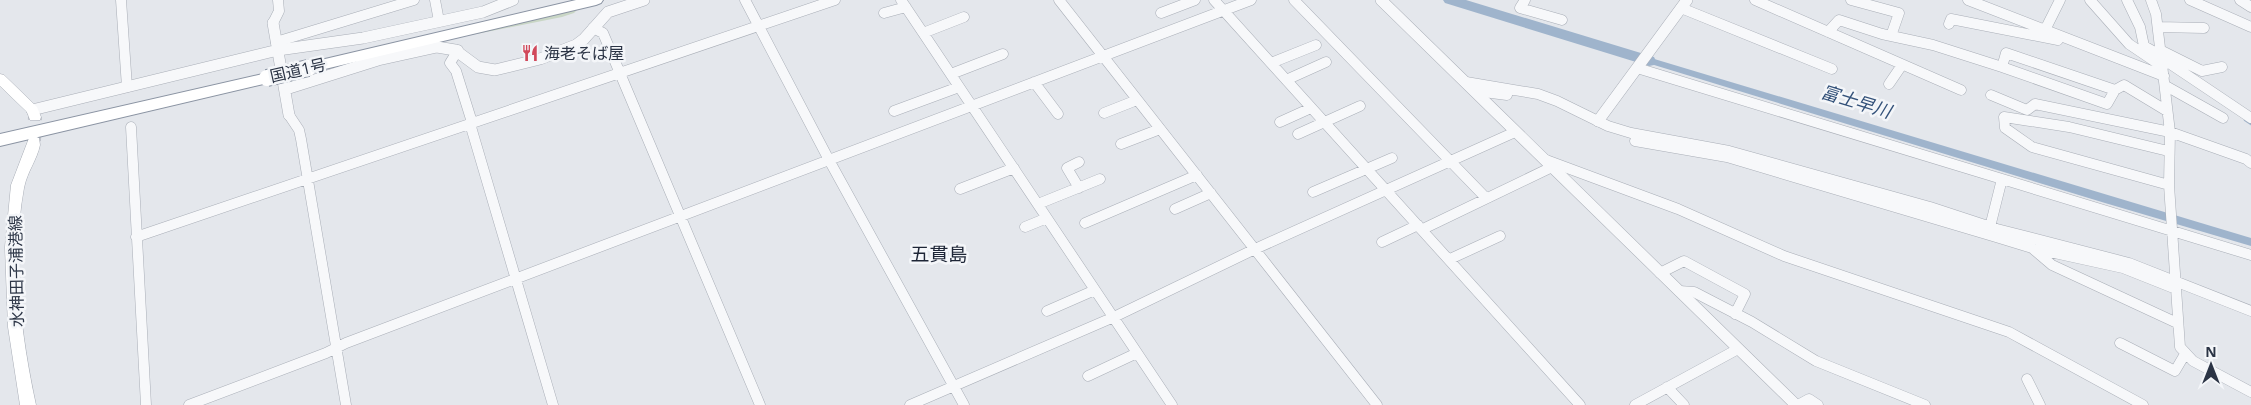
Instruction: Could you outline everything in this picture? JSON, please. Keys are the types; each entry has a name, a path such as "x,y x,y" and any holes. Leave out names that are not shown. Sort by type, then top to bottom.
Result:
{"highway":[{"name":"国道1号","path":"0,140 565,0"},
{"name":"国道1号","path":"307,64 596,0"},
{"name":"国道1号","path":"0,133 267,74"}],"main road":[{"path":"0,78 33,114"},
{"name":"水神田子浦港線","path":"28,405 16,326 14,232 19,179 33,149 34,140"}],"street":[{"path":"121,0 127,87"},
{"path":"278,0 279,11 273,23 289,115 299,130 346,405"},
{"path":"33,114 277,46 414,0"},
{"path":"435,0 439,21"},
{"path":"277,46 348,41 489,10 513,0"},
{"path":"286,89 357,66 419,50 446,46 458,50 475,67 496,70 573,47 584,40 608,12 644,0"},
{"path":"745,0 829,160 964,405"},
{"path":"136,237 835,0"},
{"path":"1059,0 1377,405"},
{"path":"1161,13 1195,0"},
{"path":"1214,0 1580,405"},
{"path":"189,405 1250,0"},
{"path":"1294,0 1486,198"},
{"path":"1381,0 1797,405 1809,399 1818,405"},
{"path":"1525,0 1520,8 1523,10 1562,20"},
{"path":"1755,0 1961,90"},
{"path":"1851,0 1899,13 1891,36"},
{"path":"1968,0 2076,42"},
{"path":"2090,0 2122,37 2163,66 2251,118"},
{"path":"2127,0 2140,27 2144,46 2163,66 2223,118"},
{"path":"2151,0 2158,27 2170,132 2168,151 2169,185 2180,347 2193,361 2251,392"},
{"path":"2190,0 2251,27"},
{"path":"2240,0 2251,7"},
{"path":"2045,30 2057,1"},
{"path":"884,14 903,3 1172,405"},
{"path":"1596,124 1684,4 1832,68"},
{"path":"923,33 964,17"},
{"path":"1949,24 1951,19 2076,42 2163,66 2202,71 2222,67"},
{"path":"1828,32 1839,20 1891,36 1933,45 2107,104 2115,90 2124,85 2167,111"},
{"path":"2158,27 2204,28"},
{"path":"593,28 603,33 618,73 760,405"},
{"path":"1271,63 1316,45"},
{"path":"458,50 450,63 456,70 472,123 471,127 553,405"},
{"path":"2002,67 2006,53 2115,90"},
{"path":"951,74 1004,54"},
{"path":"1286,80 1326,62"},
{"path":"1889,84 1902,65"},
{"path":"1638,67 2002,179 2173,228 2251,255"},
{"path":"1034,82 1058,114"},
{"path":"1466,82 1518,90 1547,97 1596,124"},
{"path":"894,111 959,87"},
{"path":"1476,91 1520,97 1543,103 1596,124 1640,136 1697,144 1729,151 1930,207 1994,231 2032,248 2123,268 2176,284"},
{"path":"1991,95 2027,110 2035,104 2170,132 2249,160"},
{"path":"1104,113 1137,100"},
{"path":"1298,134 1360,106"},
{"path":"1280,122 1311,108"},
{"path":"2168,151 2069,128 2004,118 2005,128 2032,146 2169,185"},
{"path":"131,127 146,405"},
{"path":"1121,144 1160,129"},
{"path":"910,405 1114,317 1255,249 1516,132"},
{"path":"1313,192 1392,158"},
{"path":"1078,188 1067,168 1079,162"},
{"path":"1382,242 1486,198 1548,163 1604,180 1678,209 1784,256 2009,332 2143,405"},
{"path":"960,189 1014,168"},
{"path":"1085,223 1197,175"},
{"path":"1038,204 1100,179"},
{"path":"1994,231 2002,179"},
{"path":"1175,209 1211,194"},
{"path":"1025,228 1047,218"},
{"path":"1994,231 2106,256 2251,311"},
{"path":"1450,259 1500,236"},
{"path":"2032,248 2052,264 2177,323"},
{"path":"1660,273 1684,261 1728,284 1745,294 1735,314"},
{"path":"1047,311 1095,290"},
{"path":"1679,291 1694,292 1752,322 1816,361 1925,405"},
{"path":"2120,342 2175,371 2185,354"},
{"path":"1635,405 1738,349"},
{"path":"1088,376 1138,353"},
{"path":"2027,379 2040,405"},
{"path":"1667,387 1684,405"}],"green space":[{"path":"579,8 574,13 562,17 471,35 471,33"}],"water":[{"path":"1631,52 2251,238 2251,246 1628,57"}],"waterway":[{"name":"富士早川","path":"1450,0 1649,61"},
{"path":"2245,120 2251,124"}],"tunnel":[{"path":"34,141 35,117"}],"place":[{"name":"海老そば屋","path":"530,53"}],"district":[{"name":"五貫島","path":"939,254"}]}
